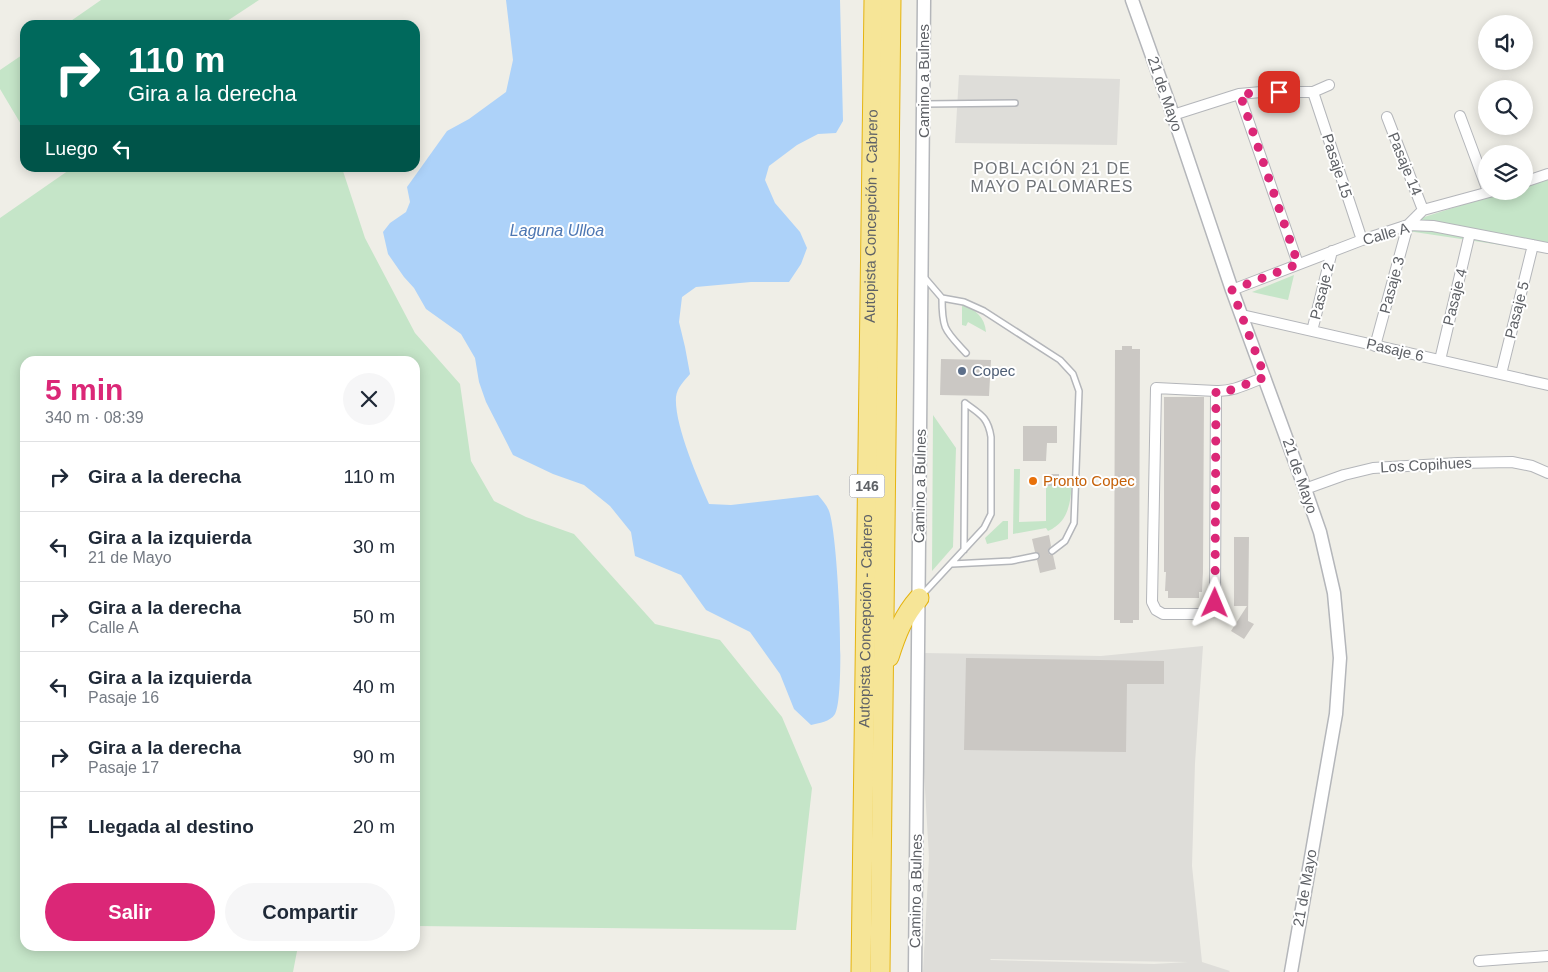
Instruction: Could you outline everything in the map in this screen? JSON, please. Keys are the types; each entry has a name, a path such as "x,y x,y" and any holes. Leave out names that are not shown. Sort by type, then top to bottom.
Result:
{"highway":[{"name":"Autopista Concepción - Cabrero","path":"861,972 874,0"},
{"name":"Autopista Concepción - Cabrero","path":"880,972 891,0"},
{"path":"883,680 899,627 910,608 919,598"}],"street":[{"name":"Camino a Bulnes","path":"915,972 924,0"},
{"name":"21 de Mayo","path":"1132,0 1232,290 1305,489 1328,561 1334,592 1339,636 1339,677 1332,739 1291,972"},
{"path":"1173,115 1240,94 1313,92 1329,85"},
{"name":"Pasaje 15","path":"1313,92 1362,240"},
{"path":"1240,94 1298,264"},
{"path":"1460,116 1478,162"},
{"name":"Pasaje 14","path":"1387,117 1424,210"},
{"path":"1533,179 1548,174"},
{"path":"1408,225 1424,210 1478,193"},
{"name":"Calle A","path":"1232,290 1332,251 1408,225 1433,226 1548,248"},
{"name":"Pasaje 3","path":"1375,346 1408,225"},
{"name":"Pasaje 4","path":"1440,360 1470,233"},
{"name":"Pasaje 5","path":"1501,374 1533,245"},
{"name":"Pasaje 2","path":"1312,331 1332,251"},
{"name":"Pasaje 6","path":"1242,315 1548,385"},
{"path":"1216,391 1215,603 1211,610 1204,614 1163,614 1156,610 1152,602 1156,388 1231,390 1265,377"},
{"name":"Los Copihues","path":"1305,489 1344,475 1388,466 1512,462 1532,466 1548,473"},
{"path":"1479,961 1548,956"}],"lane":[{"path":"924,104 1015,103"},
{"path":"922,275 942,298 964,302 984,311 1065,364 1077,382 1079,391 1074,523 1065,541 1052,551"},
{"path":"942,298 942,321 948,333 966,352"},
{"path":"919,598 952,564 964,550 988,522 991,514 990,427 985,417 965,403 964,550"},
{"path":"952,564 1011,561 1036,556"}],"shaded area":[{"path":"959,75 1120,79 1117,145 955,143"},
{"path":"1203,646 1195,763 1192,866 1202,962 1230,971 923,972 929,857 923,756 923,653 1101,656","holes":["991,959 1188,962 1154,964"]}],"green space":[{"path":"101,0 259,0 229,20 72,20"},
{"path":"20,56 20,123 0,89 0,70"},
{"path":"66,172 343,172 365,238 415,333 460,384 471,461 494,501 526,517 574,534 655,624 720,640 782,717 812,788 796,930 420,926 420,356 20,356 20,951 297,951 293,972 0,972 0,218"},
{"path":"1548,178 1548,252 1401,230 1418,219 1478,200 1533,200 1533,183"},
{"path":"1294,275 1288,300 1252,292"},
{"path":"962,305 979,314 984,322 986,332 968,322 966,326 962,325"},
{"path":"933,415 956,448 953,547 932,571"},
{"path":"1014,469 1020,469 1019,522 1046,521 1046,486 1072,485 1067,512 1055,527 1048,531 1046,528 1013,534"},
{"path":"1003,521 1008,521 1008,539 987,544 985,538"}],"water":[{"name":"Laguna Ulloa","path":"506,0 840,0 843,121 836,133 818,134 797,145 769,166 765,180 775,203 800,232 807,248 801,264 789,282 751,282 696,287 682,297 679,322 690,374 679,388 676,397 676,408 683,436 709,504 731,505 818,495 828,509 832,526 838,580 840,678 835,714 821,723 811,725 794,709 780,674 750,632 706,610 681,575 635,556 631,532 610,506 584,485 553,474 513,455 486,402 479,382 475,358 461,334 426,309 414,288 388,254 383,232 390,223 406,212 410,202 407,187 418,172 420,172 420,169 447,131 469,119 506,92 513,60"}],"building":[{"path":"1122,346 1132,346 1132,349 1140,349 1139,620 1133,620 1133,623 1120,623 1120,620 1114,620 1115,350 1122,350"},
{"path":"941,359 991,360 989,396 940,395"},
{"path":"1164,397 1204,397 1203,572 1202,592 1199,592 1199,598 1168,598 1168,591 1165,591"},
{"path":"1023,426 1057,426 1057,443 1047,443 1046,461 1023,461"},
{"path":"1046,474 1059,474 1059,486 1046,486"},
{"path":"1049,535 1051,546 1048,552 1050,555 1053,555 1056,569 1040,573 1037,560 1040,558 1040,555 1035,552 1032,539"},
{"path":"1234,537 1249,537 1248,621 1254,624 1244,639 1231,631 1247,606 1234,606"},
{"path":"966,658 1164,661 1164,684 1127,684 1126,752 964,750"}],"place":[{"name":"Copec","path":"962,371"},
{"name":"Pronto Copec","path":"1033,481"}],"district":[{"name":"POBLACIÓN 21 DE MAYO PALOMARES","path":"1052,177"}],"route":[{"path":"1215,603 1216,391 1231,390 1265,377 1232,290 1298,264 1240,94 1279,92"}]}
